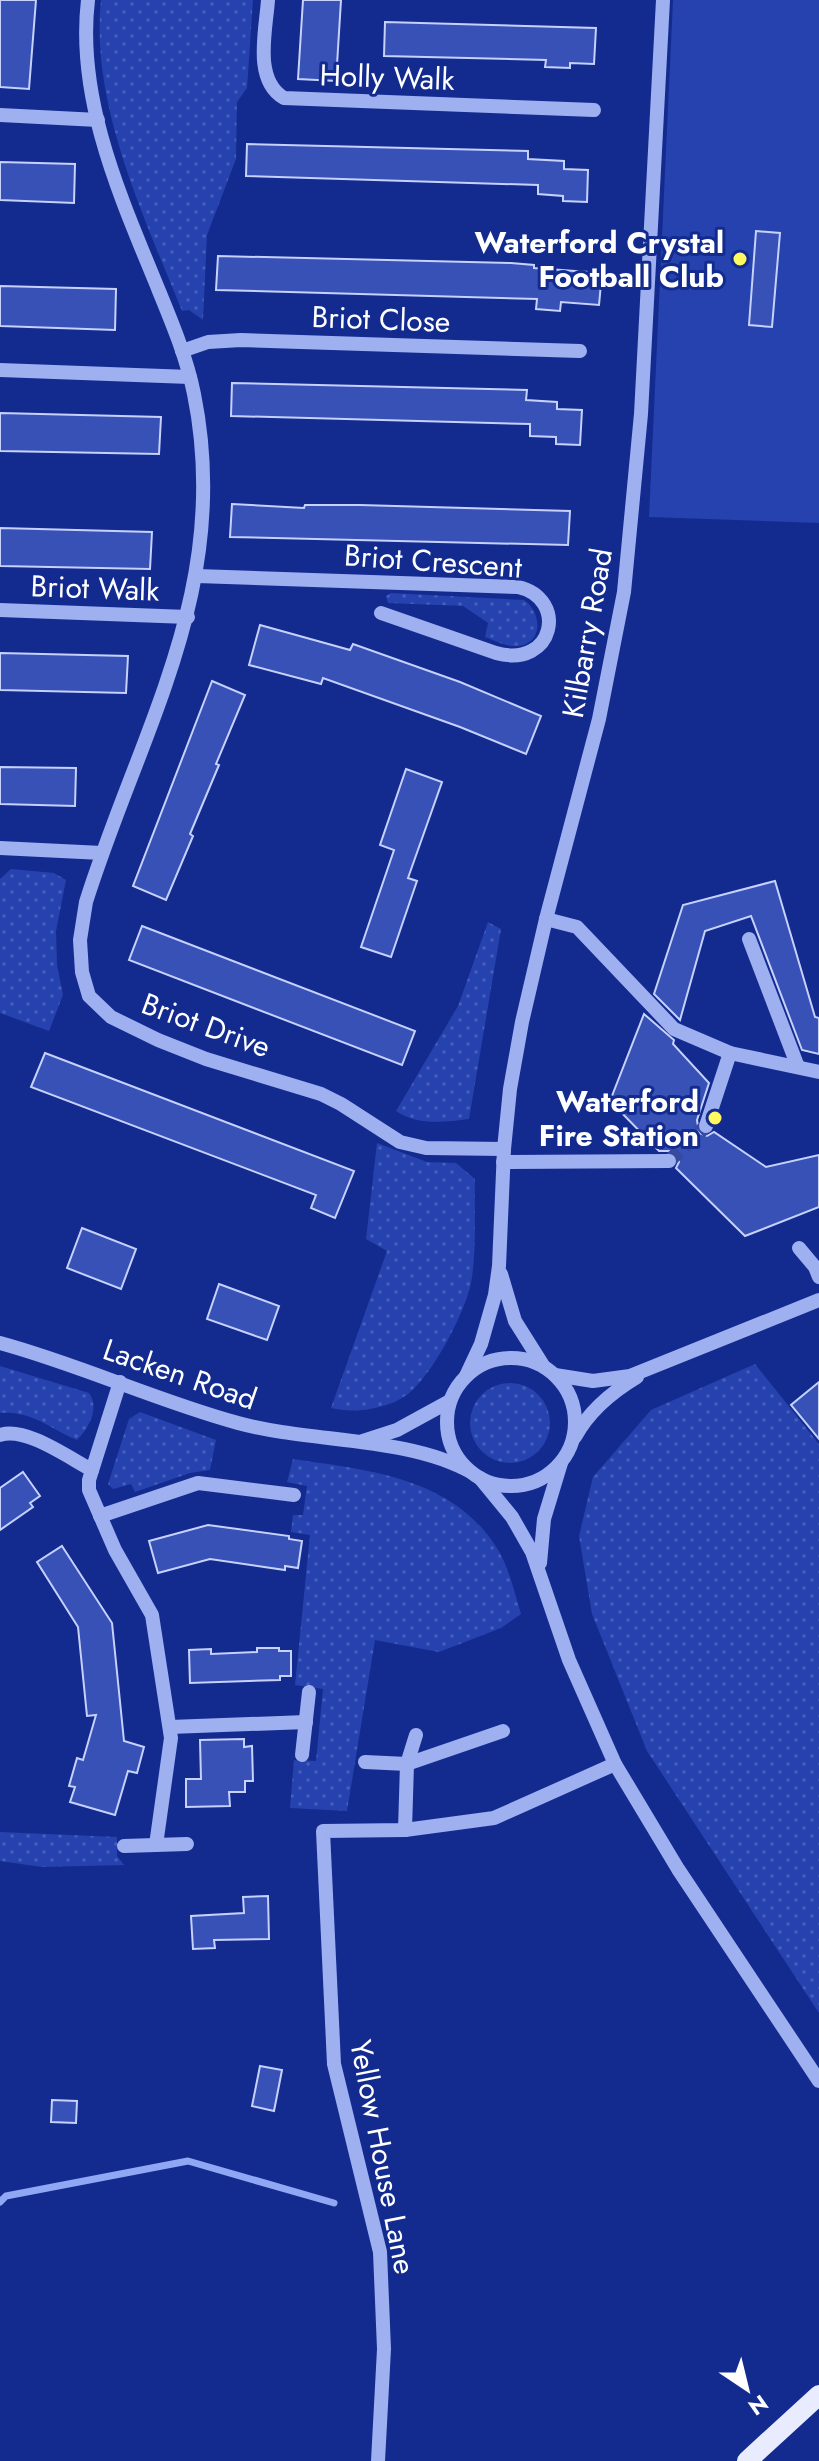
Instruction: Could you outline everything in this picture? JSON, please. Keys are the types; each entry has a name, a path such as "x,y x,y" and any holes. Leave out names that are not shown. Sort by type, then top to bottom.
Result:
{"main road":[{"path":"747,2461 819,2395"}],"street":[{"name":"Briot Drive","path":"88,0 87,53 98,120 116,180 190,377 198,417 202,470 202,524 197,576 188,617 157,712 86,902 80,940 89,996 102,1010 121,1022 180,1049 321,1094 400,1142 426,1148 503,1155 669,1161"},
{"name":"Holly Walk","path":"268,0 265,73 271,88 284,98 594,110"},
{"name":"Kilbarry Road","path":"466,1376 489,1321 499,1266 503,1155 515,1057 546,919 599,719 624,592 641,414 663,0"},
{"path":"0,115 98,120"},
{"name":"Briot Close","path":"182,351 208,342 241,340 580,351"},
{"path":"0,370 190,377"},
{"name":"Briot Crescent","path":"197,576 518,587 531,591 540,599 549,624 547,636 540,647 516,657 381,613"},
{"name":"Briot Walk","path":"0,610 188,617"},
{"path":"0,848 102,853"},
{"path":"546,919 577,927 674,1029 730,1053 819,1072"},
{"path":"749,939 798,1067"},
{"path":"706,1126 730,1053"},
{"path":"799,1248 819,1277"},
{"name":"Kilbarry Road","path":"499,1266 515,1321 550,1371"},
{"path":"819,1300 630,1376 593,1381 550,1371 522,1359 507,1358 478,1367 466,1376 450,1401 447,1429 457,1456 523,1534 541,1572 569,1660 615,1764 678,1869 819,2081"},
{"name":"Lacken Road","path":"0,1343 45,1355 239,1423 439,1456 476,1475"},
{"path":"541,1572 544,1519 562,1460 586,1419 605,1400 651,1369"},
{"path":"550,1371 565,1388 574,1409 572,1443"},
{"path":"120,1382 89,1480 89,1490 115,1550 152,1615 170,1727 156,1845"},
{"name":"Lacken Road","path":"347,1442 366,1440 397,1430 450,1401"},
{"path":"0,1435 8,1432 20,1434 92,1470"},
{"path":"476,1475 505,1486 520,1486 547,1475 562,1460"},
{"path":"100,1516 198,1483 294,1495"},
{"path":"302,1755 309,1692"},
{"path":"170,1727 306,1722"},
{"path":"365,1762 407,1764 503,1731"},
{"path":"405,1830 407,1764 416,1735"},
{"name":"Yellow House Lane","path":"378,2461 384,2349 380,2252 334,2064 323,1831 405,1830 494,1818 615,1764"},
{"path":"124,1846 187,1844"}],"shaded area":[{"path":"101,0 253,0 247,88 237,102 236,159 207,235 203,320 189,310 182,311 123,159 104,79 100,39"},
{"name":"Waterford Crystal Football Club","path":"673,0 819,0 819,523 649,517"},
{"path":"391,593 524,600 537,620 536,634 525,644 504,644 485,637 488,623 463,606 388,603 386,596"},
{"path":"11,869 54,873 66,880 56,931 57,965 63,995 49,1031 0,1013 0,879"},
{"path":"488,922 501,929 469,1119 431,1122 404,1116 396,1111 458,1006"},
{"path":"377,1143 427,1162 456,1163 475,1179 473,1270 468,1296 455,1326 417,1385 400,1399 381,1407 340,1410 331,1408 387,1251 366,1239"},
{"path":"755,1364 819,1444 819,2013 647,1751 592,1614 579,1536 593,1477 651,1410"},
{"path":"0,1366 89,1393 93,1411 89,1424 77,1440 31,1417 0,1413"},
{"path":"510,1383 525,1386 538,1395 547,1408 550,1423 547,1438 538,1451 525,1460 510,1463 495,1460 482,1451 473,1438 470,1423 473,1408 482,1395 495,1386"},
{"path":"140,1412 216,1440 210,1470 190,1473 135,1492 131,1484 113,1489 108,1484 129,1419"},
{"path":"293,1459 378,1473 431,1491 455,1504 476,1522 500,1553 521,1614 501,1628 439,1652 375,1640 347,1811 290,1808 294,1760 316,1761 323,1689 295,1685 310,1535 291,1532 293,1515 303,1515 307,1486 287,1482"},
{"path":"0,1832 117,1837 117,1856 124,1865 42,1867 0,1861"}],"building":[{"path":"0,0 36,0 29,89 0,87"},
{"path":"303,0 341,0 336,81 298,79"},
{"path":"385,22 596,28 594,64 570,63 570,68 545,67 546,60 384,56"},
{"path":"247,144 528,151 528,159 564,161 564,169 588,170 587,202 563,201 563,196 538,194 538,185 246,176"},
{"path":"0,162 75,164 74,203 0,200"},
{"path":"756,231 780,233 772,327 749,325"},
{"path":"218,256 511,263 534,265 534,268 602,273 599,305 561,302 560,311 536,309 537,299 216,290"},
{"path":"0,286 116,289 115,330 0,326"},
{"path":"232,383 527,390 526,400 557,402 557,409 582,410 580,445 556,444 556,437 530,436 530,424 231,416"},
{"path":"0,413 161,417 159,454 0,451"},
{"path":"232,504 304,508 305,505 360,505 570,511 568,545 230,537"},
{"path":"0,528 152,532 150,569 0,566"},
{"path":"260,625 350,650 353,644 460,682 541,716 526,754 323,678 321,684 249,665"},
{"path":"0,653 128,656 126,693 0,690"},
{"path":"212,681 245,695 166,900 133,886"},
{"path":"0,767 76,768 75,806 0,804"},
{"path":"406,769 442,782 408,878 417,881 391,957 361,947 394,850 380,845"},
{"path":"775,881 815,1017 819,1018 819,1054 802,1050 751,916 705,931 680,1020 654,994 683,905"},
{"path":"142,926 415,1031 402,1065 129,960"},
{"path":"644,1014 674,1040 673,1044 709,1083 697,1120 699,1133 707,1136 714,1132 766,1167 819,1155 819,1207 745,1236 676,1168 679,1162 677,1155 659,1151 610,1101"},
{"path":"45,1053 354,1171 335,1218 311,1208 316,1195 31,1087"},
{"path":"82,1228 136,1249 121,1289 67,1268"},
{"path":"219,1284 279,1306 267,1340 207,1319"},
{"path":"819,1382 819,1439 791,1405"},
{"path":"23,1472 40,1496 30,1503 33,1507 0,1530 0,1488"},
{"path":"208,1525 289,1536 289,1539 302,1541 298,1568 285,1566 285,1570 210,1559 158,1573 149,1541"},
{"path":"62,1546 112,1623 124,1741 144,1747 137,1773 128,1771 115,1815 70,1802 75,1787 69,1786 77,1758 83,1760 96,1715 87,1716 78,1627 37,1562"},
{"path":"257,1648 291,1651 291,1676 280,1676 280,1680 190,1683 189,1650 211,1649 211,1654 257,1652"},
{"path":"244,1739 244,1747 252,1746 253,1781 245,1781 245,1792 229,1792 230,1806 186,1807 186,1779 201,1779 200,1740"},
{"path":"268,1896 269,1939 214,1940 215,1948 193,1949 191,1916 244,1913 243,1897"},
{"path":"260,2066 282,2070 274,2111 252,2106"},
{"path":"52,2100 77,2101 76,2123 51,2122"}],"waterway":[{"path":"0,2202 6,2196 188,2161 334,2203"}],"tunnel":[{"path":"669,1161 706,1126"}],"place":[{"name":"Waterford Crystal Football Club","path":"740,259"},
{"name":"Waterford Fire Station","path":"715,1118"}]}
